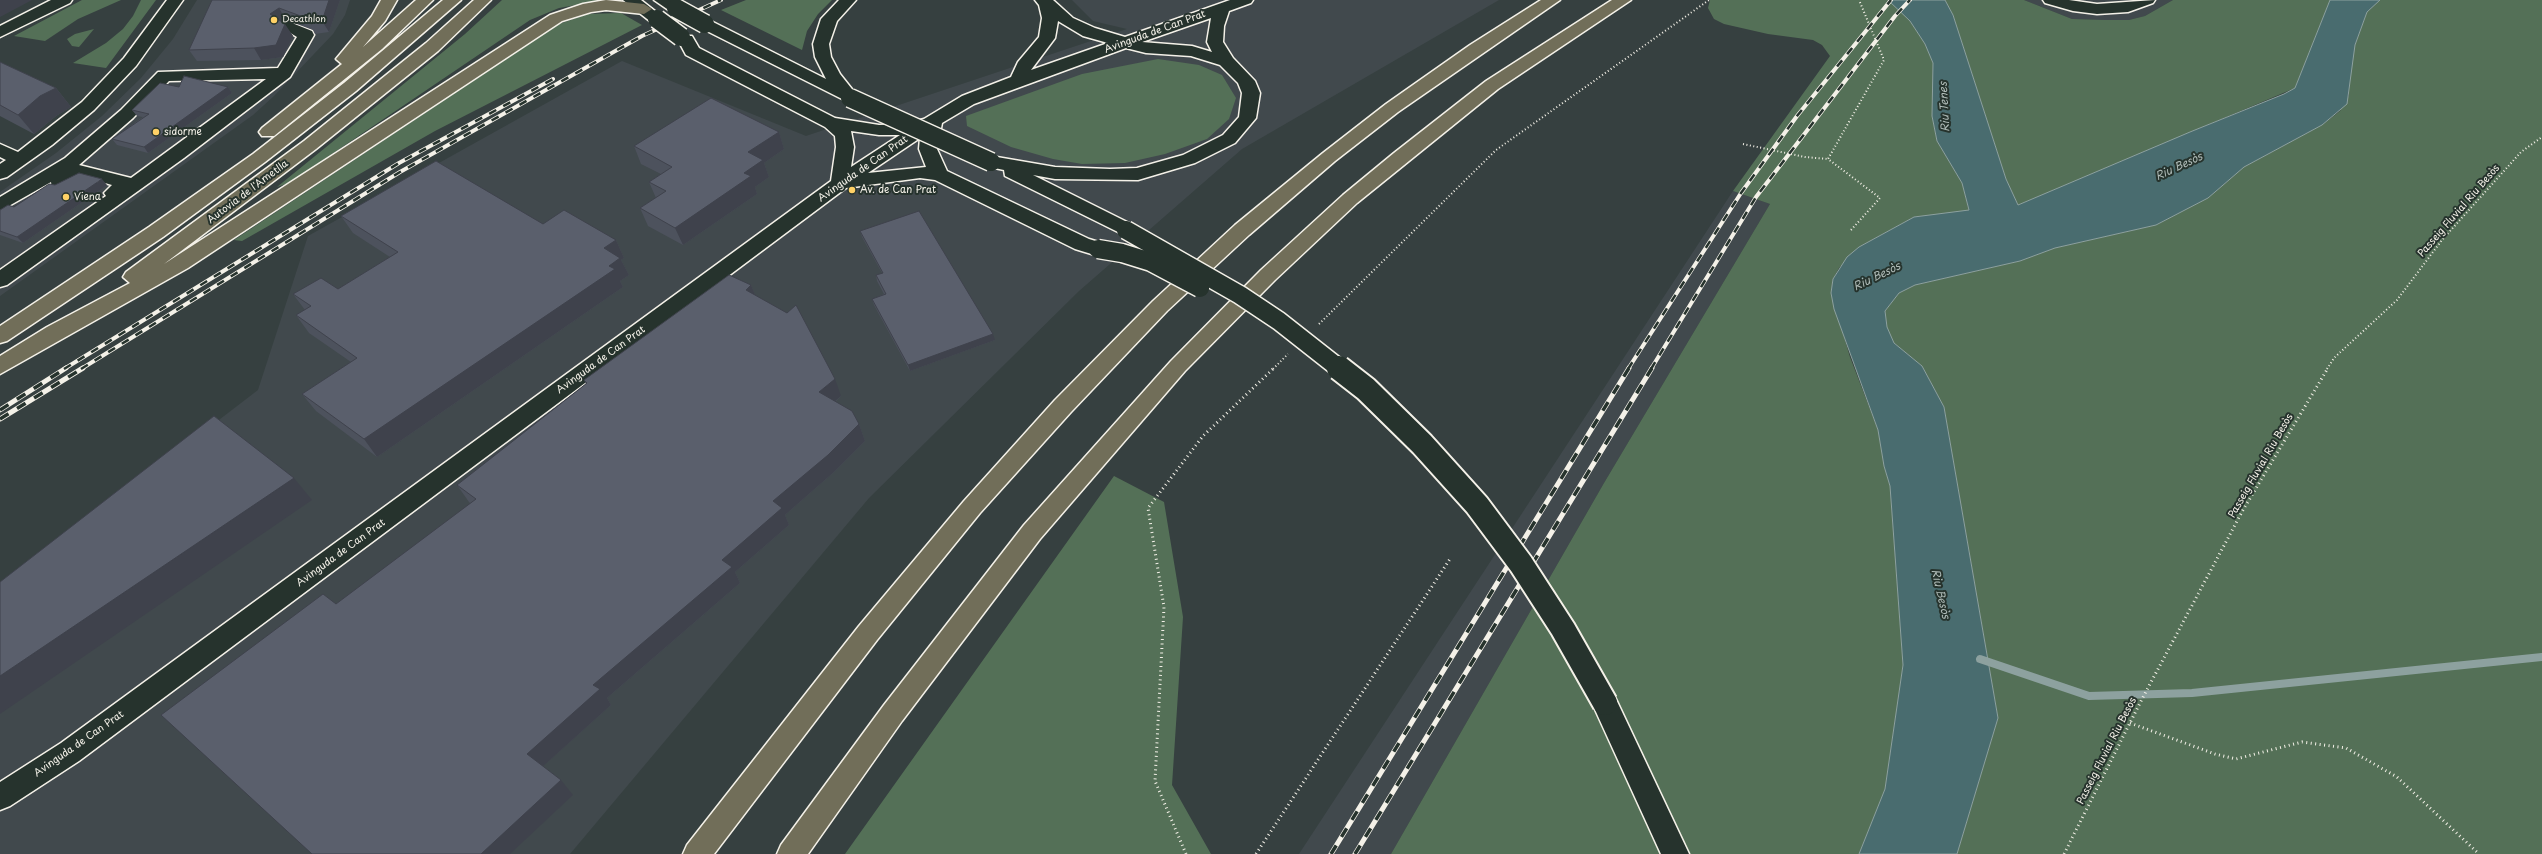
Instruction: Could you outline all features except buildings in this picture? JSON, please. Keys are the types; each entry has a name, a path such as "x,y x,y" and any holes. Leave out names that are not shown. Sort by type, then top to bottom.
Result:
{"highway":[{"path":"292,114 349,53 379,18 389,0"},
{"path":"0,323 93,260 292,114 376,46 425,0"},
{"name":"Autovia de l'Ametlla","path":"0,336 156,232 265,154 350,87 453,0"},
{"name":"Autovia de l'Ametlla","path":"0,366 43,340 148,266 310,145 432,46 483,0"},
{"path":"696,854 868,633 972,506 1063,406 1160,306 1242,230 1329,157 1392,108 1476,49 1552,0"},
{"path":"791,854 893,713 1032,532 1178,366 1268,275 1350,199 1400,157 1492,85 1623,0"},
{"path":"43,340 181,263 556,18 589,7 606,5 644,9"}],"street":[{"path":"0,32 64,0"},
{"path":"0,173 46,141 99,95 130,62 175,0"},
{"path":"848,0 829,20 821,44 823,57 832,75 850,98"},
{"name":"Avinguda de Can Prat","path":"0,797 70,752 840,183 934,120 968,100 1018,80 1127,43 1245,0"},
{"path":"2051,0 2079,8 2097,9 2128,7 2147,0"},
{"path":"667,2 705,24 795,71 850,98 991,162 1126,230 1219,283 1279,321 1366,389 1422,444 1477,505 1521,564 1563,629 1605,702 1675,854"},
{"path":"1045,2 1076,27 1146,48 1192,51 1226,61"},
{"path":"1018,80 1024,66 1047,38 1050,18 1045,2"},
{"path":"991,162 1055,173 1110,175 1138,174 1189,159 1229,139 1247,118 1251,104 1251,93 1246,81 1226,61 1215,42 1216,26 1222,8"},
{"path":"644,9 683,38 765,66 795,71"},
{"path":"4,272 51,244 178,154 284,73 306,35 287,26"},
{"path":"683,38 692,51 708,61 831,123 844,134 845,147 840,183 920,172 939,175 1082,244 1098,249 1122,253 1151,262 1231,304 1279,321"},
{"path":"0,206 71,162 127,114 164,76 284,73"},
{"path":"831,123 879,130 905,129 934,120"},
{"path":"934,120 929,135 928,149 939,175"},
{"path":"0,150 19,160"},
{"path":"0,206 32,201 82,170 127,183 57,232 51,244"}],"path":[{"path":"1828,159 1884,60 1859,0"},
{"name":"Passeig Fluvial Riu Besòs","path":"2064,854 2130,723 2243,510 2334,358 2397,300 2448,234 2521,152 2542,137"},
{"path":"1743,144 1805,157 1828,159 1880,198 1851,230"},
{"path":"1256,854 1450,559"},
{"path":"2130,723 2215,754 2236,759 2302,742 2346,748 2397,777 2480,854"}],"shaded area":[{"path":"197,0 350,0 345,15 333,34 274,96 253,115 0,296 0,192 56,153 102,116 141,78 173,39"},
{"path":"1072,0 1499,0 1242,149 1079,291 869,498 570,854 0,854 0,588 258,390 308,236 622,61 806,136 1127,29 1093,21"},
{"path":"2024,0 2173,0 2145,16 2129,20 2106,20 2072,19"},
{"path":"1733,191 1770,204 1604,483 1391,854 1299,854"}],"green space":[{"path":"82,0 121,0 78,19 45,41 14,36"},
{"path":"141,0 156,0 106,68 73,63 106,43 123,29 133,16"},
{"path":"502,0 605,0 559,8 530,20 289,183 277,187 465,34"},
{"path":"746,0 832,0 818,14 807,31 802,50 721,10"},
{"path":"1710,0 1888,0 1910,21 1925,44 1933,63 1932,116 1937,141 1962,183 1969,211 1914,217 1859,247 1839,268 1833,279 1831,293 1850,357 1878,430 1884,466 1890,486 1903,665 1885,789 1859,854 1391,854 1604,483 1770,204 1733,191 1830,56 1822,45 1813,40 1768,34 1724,24 1714,19 1708,8"},
{"path":"1945,0 2024,0 2072,19 2129,20 2145,16 2173,0 2330,0 2295,88 2018,205 2006,179 1953,15"},
{"path":"2380,0 2542,0 2542,854 1957,854 1998,718 1944,407 1922,366 1894,343 1887,328 1885,311 1899,293 1915,285 2020,261 2055,248 2156,225 2208,198 2244,167 2322,125 2340,111 2349,95 2349,77 2355,45 2367,12"},
{"path":"621,13 642,25 435,131 242,241 234,240 559,24 588,14"},
{"path":"94,29 79,47 72,46 67,39 75,34"},
{"path":"1158,59 1199,65 1222,75 1236,98 1229,119 1207,139 1165,154 1125,163 1082,164 1053,159 1011,147 967,126 966,116 1082,74"},
{"path":"1114,476 1164,502 1183,617 1172,785 1211,854 845,854"}],"water":[{"path":"1888,0 1945,0 1953,15 2006,179 2018,205 2284,94 2295,88 2330,0 2380,0 2367,12 2355,45 2347,104 2322,125 2244,167 2208,198 2156,225 2055,248 2020,261 1915,285 1899,293 1885,311 1887,327 1894,343 1922,366 1944,407 1998,718 1957,854 1859,854 1885,789 1903,665 1890,486 1884,466 1878,430 1834,309 1831,293 1833,279 1847,257 1859,247 1914,217 1969,210 1962,183 1937,141 1932,116 1933,63 1925,44 1910,21"}],"waterway":[{"path":"1980,659 2089,696 2192,693 2542,657"}],"railway":[{"path":"81,369 400,172 642,36 721,0"},
{"path":"1628,369 1741,193 1797,116 1891,0"},
{"path":"1651,369 1756,197 1895,16 1910,0"},
{"path":"64,369 399,163 553,79"},
{"path":"0,410 66,368"},
{"path":"0,419 83,368"},
{"path":"1331,854 1629,368"},
{"path":"1355,854 1652,368"}],"place":[{"name":"Decathlon","path":"274,20"},
{"name":"sidorme","path":"156,132"},
{"name":"Av. de Can Prat","path":"852,190"},
{"name":"Viena","path":"66,197"}],"water label":[{"name":"Riu Tenes","path":"1945,107"},
{"name":"Riu Besòs","path":"2179,167"},
{"name":"Riu Besòs","path":"1877,277"},
{"name":"Riu Besòs","path":"1940,594"}]}
